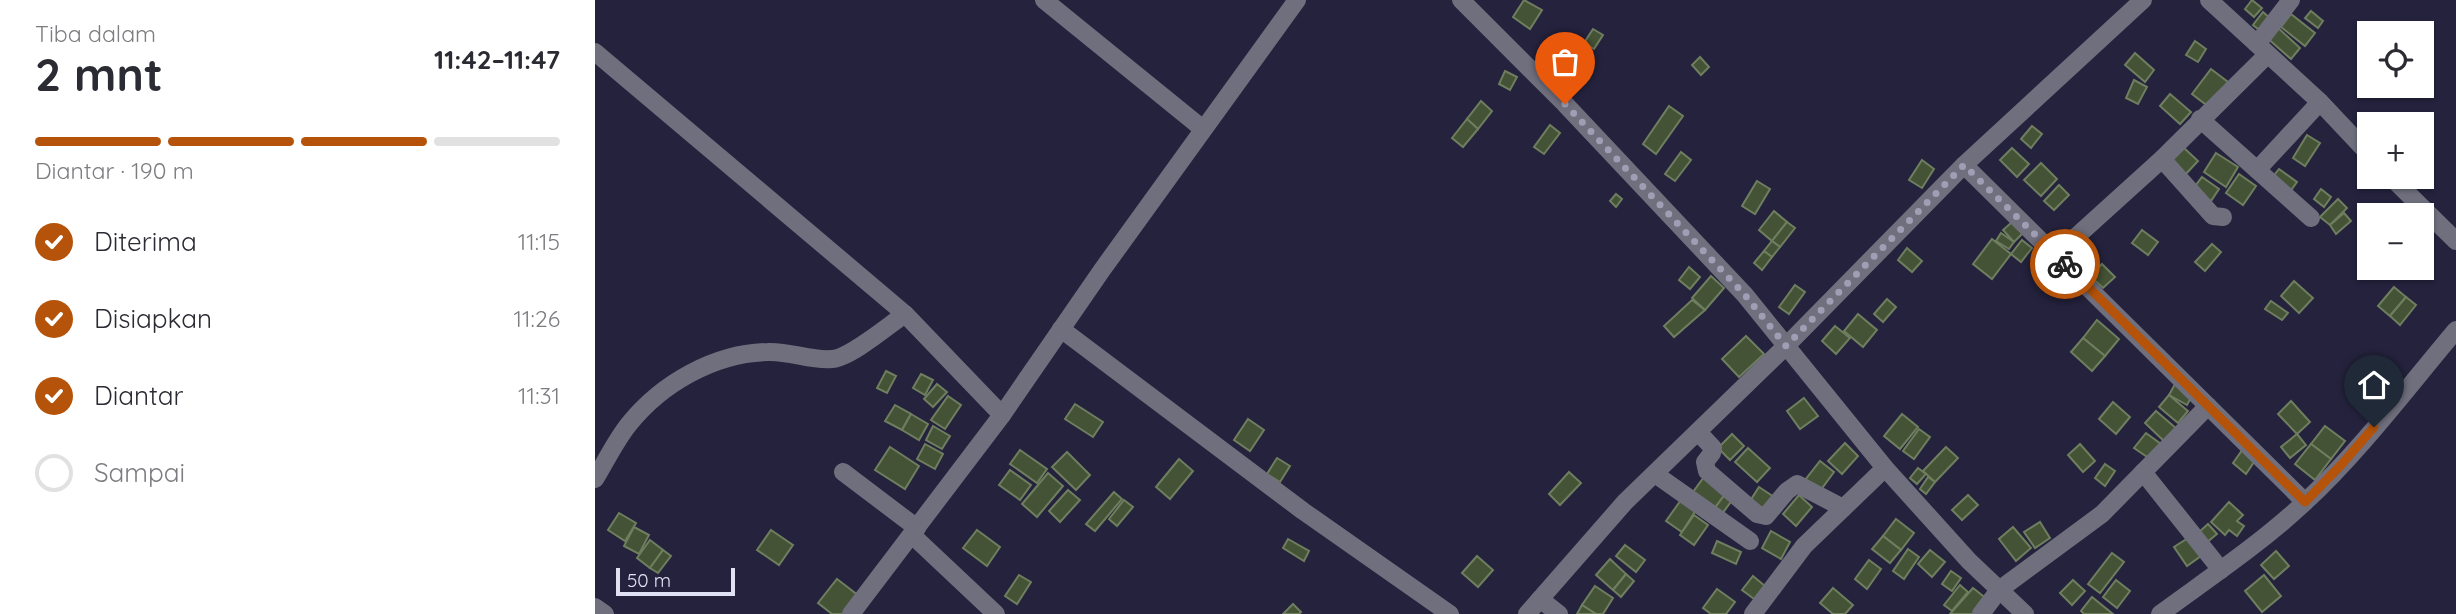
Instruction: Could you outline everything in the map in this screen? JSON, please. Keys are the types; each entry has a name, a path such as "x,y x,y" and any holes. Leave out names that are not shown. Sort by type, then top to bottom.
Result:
{"street":[{"path":"1044,0 1203,129"},
{"path":"851,614 1002,415 1297,0"},
{"path":"1461,0 1565,104 1745,295 1885,468 1969,561 2025,614"},
{"path":"1527,614 1625,502 1786,346 1964,165 2143,0"},
{"path":"2209,0 2320,102 2357,142"},
{"path":"2056,255 2162,159 2200,119 2262,50 2291,0"},
{"path":"595,52 905,314 1002,415"},
{"path":"2257,170 2320,102"},
{"path":"2200,119 2311,218"},
{"path":"2162,159 2213,216 2223,217"},
{"path":"1964,165 2305,502"},
{"path":"2403,189 2456,241"},
{"path":"595,479 628,425 657,394 691,373 726,357 765,352 787,352 834,360 861,346 905,314"},
{"path":"1061,329 1303,511 1450,614"},
{"path":"2160,614 2266,537 2305,502 2341,465 2456,330"},
{"path":"1981,614 1999,590 2102,514 2208,406"},
{"path":"1698,432 1713,448 1705,462 1707,471 1757,514 1766,516 1787,491 1797,484 1843,508"},
{"path":"1753,614 1804,545 1885,468"},
{"path":"2143,471 2221,570"},
{"path":"843,472 914,532 996,614"},
{"path":"1655,474 1750,541"},
{"path":"1540,599 1559,614"},
{"path":"595,607 605,614"}],"building":[{"path":"1524,0 1542,10 1530,29 1513,17"},
{"path":"2252,0 2262,8 2254,17 2245,9"},
{"path":"2311,11 2323,21 2318,28 2305,18"},
{"path":"2263,12 2272,20 2263,33 2253,25"},
{"path":"2291,14 2315,33 2305,46 2281,27"},
{"path":"2276,26 2300,48 2291,59 2266,37"},
{"path":"1593,29 1603,35 1594,49 1584,43"},
{"path":"2195,41 2206,49 2198,62 2186,55"},
{"path":"1580,43 1592,52 1576,74 1564,64"},
{"path":"2135,53 2154,70 2145,82 2125,65"},
{"path":"1700,57 1709,67 1701,75 1692,65"},
{"path":"2211,69 2228,82 2209,107 2192,94"},
{"path":"1505,71 1517,77 1510,90 1499,84"},
{"path":"2134,80 2147,87 2138,104 2126,98"},
{"path":"2170,94 2191,112 2180,124 2160,106"},
{"path":"1481,101 1492,111 1478,129 1467,119"},
{"path":"1669,106 1683,116 1656,154 1643,144"},
{"path":"1467,119 1478,129 1463,147 1452,138"},
{"path":"1550,125 1560,133 1544,154 1534,147"},
{"path":"2032,126 2042,134 2031,148 2021,139"},
{"path":"2307,135 2320,143 2305,166 2293,158"},
{"path":"2183,147 2198,161 2184,176 2169,162"},
{"path":"2012,148 2029,164 2017,177 2000,160"},
{"path":"1681,152 1691,160 1675,181 1665,174"},
{"path":"2216,153 2238,167 2226,187 2204,172"},
{"path":"1922,160 1934,169 1922,188 1909,180"},
{"path":"2041,163 2057,179 2041,196 2024,180"},
{"path":"2279,169 2297,182 2289,193 2271,179"},
{"path":"2239,174 2256,186 2243,205 2226,193"},
{"path":"2202,177 2219,189 2211,201 2193,189"},
{"path":"1757,181 1770,189 1755,214 1742,206"},
{"path":"2059,185 2069,195 2054,210 2044,201"},
{"path":"2321,189 2331,197 2324,207 2314,199"},
{"path":"1616,194 1622,199 1616,207 1610,201"},
{"path":"2338,199 2347,208 2330,225 2320,217"},
{"path":"1774,211 1787,222 1772,241 1759,230"},
{"path":"2344,213 2351,221 2336,234 2330,225"},
{"path":"1787,222 1795,228 1780,247 1772,241"},
{"path":"2012,222 2023,233 2014,242 2003,230"},
{"path":"2142,230 2158,242 2148,255 2132,243"},
{"path":"2001,233 2014,242 2009,249 1996,241"},
{"path":"1992,239 2011,254 1992,279 1973,264"},
{"path":"2022,240 2032,248 2021,262 2011,254"},
{"path":"1772,241 1780,247 1772,257 1764,251"},
{"path":"2212,244 2221,252 2205,271 2195,262"},
{"path":"1907,248 1922,261 1912,272 1898,260"},
{"path":"1764,251 1772,257 1762,270 1754,263"},
{"path":"2102,264 2115,277 2103,288 2090,276"},
{"path":"1689,267 1700,277 1690,289 1679,280"},
{"path":"1711,276 1724,288 1705,310 1692,298"},
{"path":"2294,281 2313,298 2299,313 2281,296"},
{"path":"1795,285 1805,292 1789,314 1779,307"},
{"path":"2394,287 2406,297 2390,316 2378,306"},
{"path":"2406,297 2416,305 2400,325 2390,316"},
{"path":"1887,299 1896,307 1883,322 1874,314"},
{"path":"1692,300 1705,310 1674,337 1664,326"},
{"path":"2271,301 2288,313 2282,320 2265,309"},
{"path":"1858,314 1877,330 1863,347 1844,331"},
{"path":"2097,320 2119,339 2105,356 2083,338"},
{"path":"1835,326 1850,338 1836,354 1822,341"},
{"path":"1746,336 1764,354 1739,377 1722,359"},
{"path":"2083,338 2105,356 2092,371 2071,352"},
{"path":"886,371 896,376 887,393 877,388"},
{"path":"921,374 933,380 925,395 913,388"},
{"path":"937,384 947,392 933,407 924,399"},
{"path":"2175,384 2193,394 2187,405 2169,395"},
{"path":"2169,395 2188,411 2178,423 2159,407"},
{"path":"948,396 961,405 945,429 931,420"},
{"path":"1804,398 1818,416 1800,429 1787,411"},
{"path":"2291,401 2310,422 2297,434 2278,414"},
{"path":"2113,402 2130,417 2116,434 2099,419"},
{"path":"1075,404 1103,422 1093,437 1065,419"},
{"path":"895,405 911,414 902,430 885,421"},
{"path":"2156,411 2177,429 2165,442 2145,423"},
{"path":"911,414 928,424 919,440 902,430"},
{"path":"1902,414 1918,427 1900,449 1884,436"},
{"path":"1248,419 1264,430 1250,451 1234,440"},
{"path":"933,426 950,436 942,449 926,440"},
{"path":"2325,426 2345,441 2331,459 2311,444"},
{"path":"1919,429 1930,437 1914,459 1903,451"},
{"path":"2146,433 2161,444 2150,459 2134,448"},
{"path":"1732,434 1744,446 1730,460 1718,448"},
{"path":"2297,434 2306,445 2290,458 2281,447"},
{"path":"1845,443 1858,456 1842,474 1828,461"},
{"path":"925,444 943,454 935,469 917,459"},
{"path":"2080,444 2095,461 2083,472 2068,455"},
{"path":"2311,444 2331,459 2315,480 2295,464"},
{"path":"890,447 919,466 905,489 875,470"},
{"path":"1946,447 1958,458 1935,482 1923,471"},
{"path":"1748,448 1770,468 1757,482 1735,462"},
{"path":"2243,449 2256,459 2246,474 2233,463"},
{"path":"1020,450 1047,469 1037,483 1010,464"},
{"path":"1067,452 1090,475 1076,490 1052,467"},
{"path":"1277,458 1290,466 1280,482 1267,474"},
{"path":"1179,459 1193,471 1170,499 1156,487"},
{"path":"1820,461 1834,472 1820,491 1805,480"},
{"path":"2105,464 2115,471 2105,486 2095,478"},
{"path":"1918,468 1926,474 1917,484 1910,478"},
{"path":"1010,470 1031,485 1020,500 999,485"},
{"path":"1569,472 1581,483 1560,505 1549,494"},
{"path":"1048,473 1063,486 1037,517 1022,504"},
{"path":"1704,477 1726,493 1711,513 1690,496"},
{"path":"1928,477 1935,482 1926,494 1920,489"},
{"path":"1759,487 1774,497 1765,511 1750,501"},
{"path":"1068,490 1080,500 1060,522 1049,511"},
{"path":"1114,492 1122,499 1095,531 1086,524"},
{"path":"1726,493 1733,499 1719,518 1711,513"},
{"path":"1799,495 1812,507 1796,526 1783,514"},
{"path":"1968,495 1978,505 1962,520 1952,510"},
{"path":"1124,500 1133,507 1117,526 1109,519"},
{"path":"1681,500 1696,510 1682,532 1666,521"},
{"path":"2229,502 2243,515 2237,521 2244,526 2237,536 2229,530 2225,535 2211,522"},
{"path":"619,513 636,523 625,541 608,530"},
{"path":"1694,515 1708,525 1694,545 1680,535"},
{"path":"1896,519 1914,533 1901,550 1883,536"},
{"path":"2040,522 2050,538 2035,548 2024,532"},
{"path":"2208,524 2217,534 2206,543 2198,533"},
{"path":"634,527 649,535 639,554 624,546"},
{"path":"2013,527 2031,548 2016,561 1999,539"},
{"path":"771,530 793,545 779,565 757,550"},
{"path":"977,530 1000,547 987,566 963,548"},
{"path":"1771,531 1790,542 1781,559 1762,548"},
{"path":"1883,536 1901,550 1890,563 1872,549"},
{"path":"2188,538 2201,556 2187,566 2174,547"},
{"path":"1288,539 1309,551 1304,561 1283,548"},
{"path":"650,540 663,550 650,568 637,558"},
{"path":"1717,541 1741,552 1736,564 1712,553"},
{"path":"1625,545 1645,560 1636,572 1616,556"},
{"path":"1908,549 1919,557 1904,579 1893,571"},
{"path":"663,550 671,556 658,573 650,568"},
{"path":"1930,550 1945,562 1932,577 1918,564"},
{"path":"2276,551 2289,566 2274,579 2261,565"},
{"path":"2112,553 2124,562 2100,593 2088,584"},
{"path":"1477,556 1493,570 1478,587 1462,573"},
{"path":"1610,559 1626,574 1613,590 1596,575"},
{"path":"1869,560 1881,569 1867,589 1855,579"},
{"path":"1951,571 1961,578 1952,591 1942,584"},
{"path":"1626,574 1634,581 1621,597 1613,590"},
{"path":"1019,575 1031,582 1017,604 1005,596"},
{"path":"2264,575 2281,596 2262,612 2245,591"},
{"path":"1753,576 1765,586 1754,599 1742,590"},
{"path":"837,579 859,596 845,614 832,614 818,603"},
{"path":"2073,580 2085,591 2072,605 2060,593"},
{"path":"2116,580 2130,591 2117,608 2103,597"},
{"path":"1960,585 1968,592 1952,611 1944,605"},
{"path":"1595,586 1613,598 1603,614 1596,614 1582,605"},
{"path":"1833,588 1853,605 1845,614 1833,614 1820,603"},
{"path":"1973,588 1988,600 1976,614 1950,614"},
{"path":"1717,589 1735,602 1726,614 1711,614 1703,608"},
{"path":"2092,597 2113,614 2084,614 2081,611"},
{"path":"1293,604 1301,612 1299,614 1283,614"},
{"path":"1582,605 1596,614 1577,614"}],"way so far":[{"path":"1565,104 1745,295 1786,346 1964,165 2065,264"}],"route":[{"path":"2065,264 2305,502 2374,427"}]}
